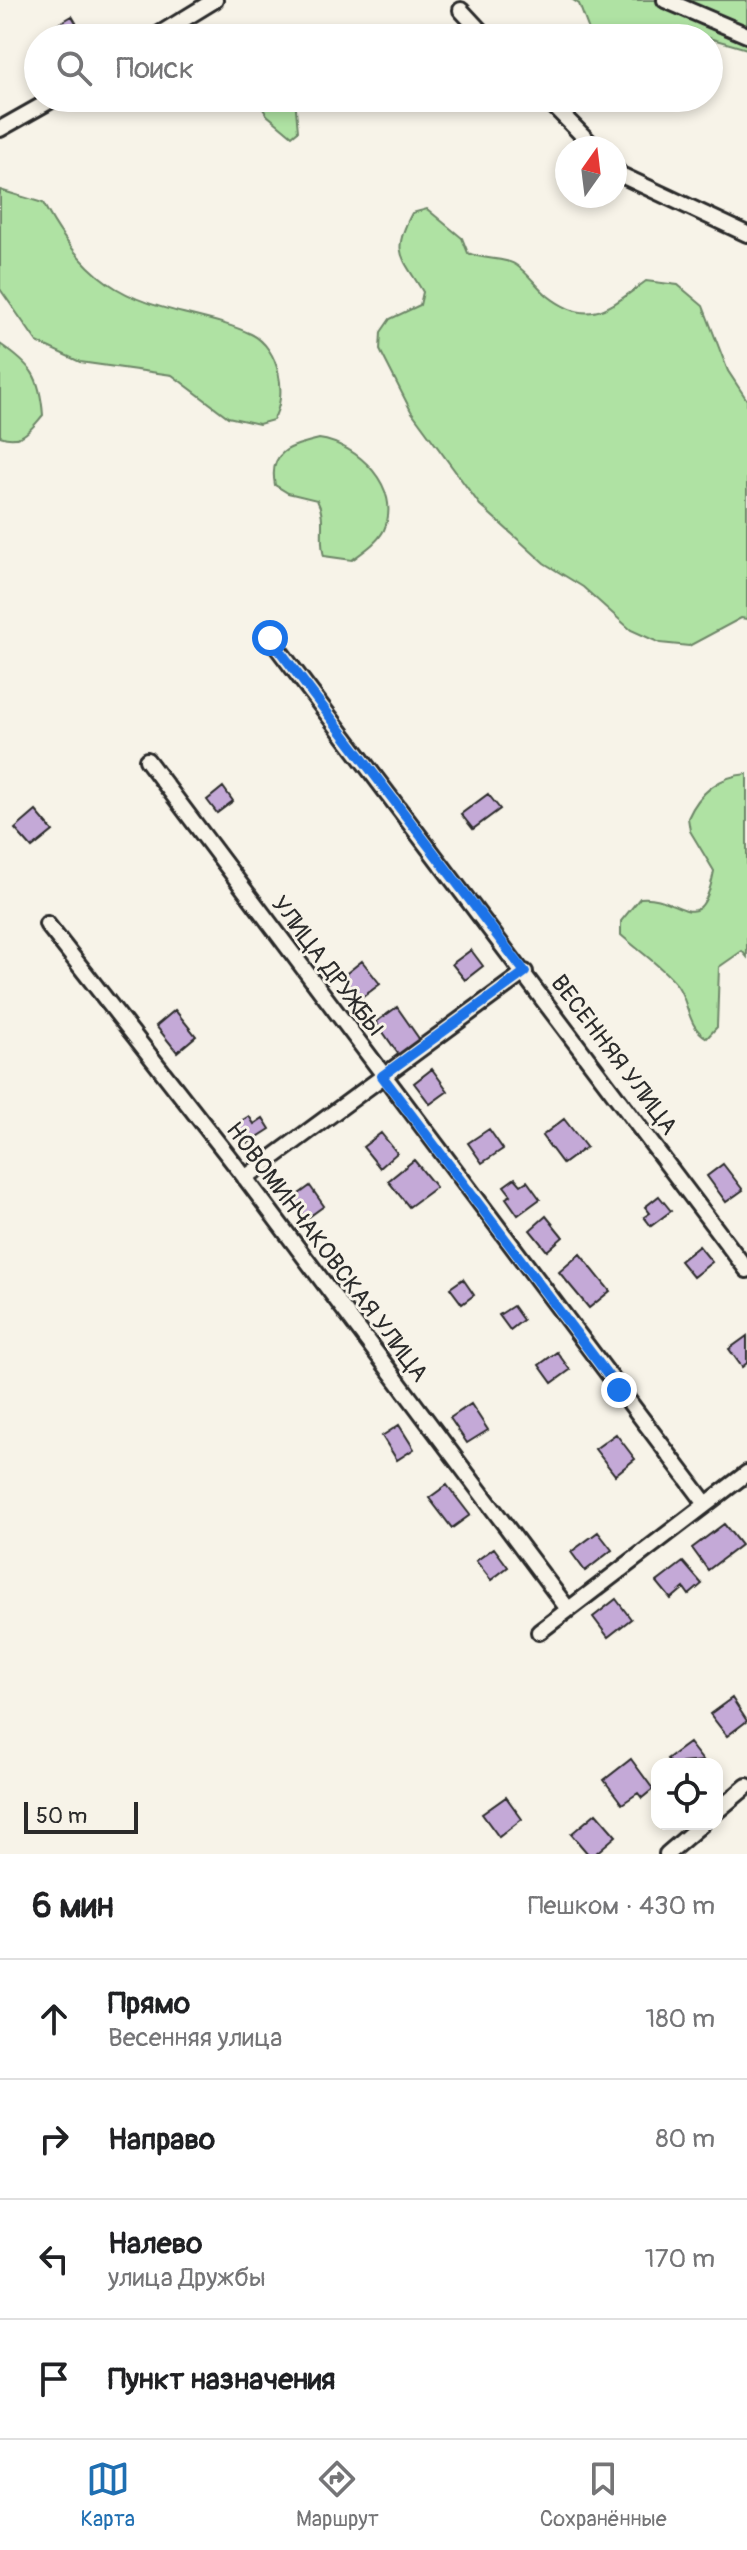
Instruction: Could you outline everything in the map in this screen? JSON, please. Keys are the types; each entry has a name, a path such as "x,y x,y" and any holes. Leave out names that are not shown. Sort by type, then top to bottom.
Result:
{"street":[{"path":"176,24 215,0"},
{"path":"665,0 721,24"},
{"path":"461,10 474,24"},
{"path":"723,25 747,35"},
{"path":"0,129 30,112"},
{"path":"560,112 583,136"},
{"path":"627,175 747,234"},
{"name":"ВЕСЕННЯЯ УЛИЦА","path":"270,638 747,1270"},
{"name":"УЛИЦА ДРУЖБЫ","path":"147,760 706,1504"},
{"name":"НОВОМИНЧАКОВСКАЯ УЛИЦА","path":"47,924 245,1178 568,1609"},
{"path":"245,1178 525,972"},
{"path":"539,1632 747,1473"},
{"path":"723,1806 747,1786"},
{"path":"667,1854 695,1830"}],"green space":[{"path":"573,0 747,0 747,49 723,42 723,24 587,24 579,4"},
{"path":"265,112 296,112 298,131 292,136"},
{"path":"0,190 43,203 79,257 124,293 160,307 234,327 261,341 275,361 280,386 278,410 273,420 259,424 228,417 172,375 80,362 37,342 0,289"},
{"path":"427,209 462,238 468,253 511,262 548,296 576,311 599,311 646,281 678,285 703,306 728,371 747,400 747,619 741,618 689,646 660,643 631,630 583,587 544,563 480,505 411,411 380,350 381,332 390,319 420,305 423,292 404,261 400,246 412,213"},
{"path":"0,344 27,366 40,391 43,415 20,437 0,436"},
{"path":"319,439 348,449 361,459 382,484 387,499 388,514 384,530 374,543 352,560 324,556 317,500 288,493 275,485 278,457 299,444"},
{"path":"747,774 747,957 742,951 719,967 717,1027 707,1038 695,1027 677,985 621,935 621,921 640,898 654,898 686,910 695,910 702,905 714,871 690,831 688,818 711,787 728,778"}],"building":[{"path":"72,16 77,24 58,24"},
{"path":"223,787 233,801 217,813 207,800"},
{"path":"488,794 500,809 473,829 461,814"},
{"path":"36,811 53,831 32,848 15,829"},
{"path":"471,950 483,966 465,980 452,964"},
{"path":"362,961 380,984 360,999 342,977"},
{"path":"397,1007 420,1040 399,1055 376,1022"},
{"path":"175,1010 196,1036 177,1052 156,1026"},
{"path":"432,1069 448,1091 430,1104 414,1083"},
{"path":"249,1116 254,1124 263,1118 270,1129 248,1143 236,1124"},
{"path":"564,1119 586,1147 563,1164 542,1136"},
{"path":"489,1129 503,1149 482,1163 468,1143"},
{"path":"381,1133 397,1153 380,1168 363,1147"},
{"path":"414,1160 436,1187 409,1207 388,1181"},
{"path":"723,1164 743,1190 726,1202 707,1176"},
{"path":"515,1178 521,1185 527,1181 540,1199 518,1215 506,1198 511,1195 504,1186"},
{"path":"310,1186 324,1206 306,1219 292,1199"},
{"path":"659,1196 671,1211 651,1226 644,1217 650,1213 645,1207"},
{"path":"546,1216 563,1237 547,1251 530,1230"},
{"path":"699,1246 712,1262 693,1277 680,1261"},
{"path":"580,1254 610,1291 589,1308 559,1272"},
{"path":"463,1279 474,1295 462,1304 450,1288"},
{"path":"513,1306 523,1320 510,1330 499,1315"},
{"path":"747,1336 747,1363 742,1367 729,1349"},
{"path":"557,1352 570,1370 552,1383 539,1365"},
{"path":"471,1404 488,1430 467,1443 450,1418"},
{"path":"399,1425 414,1449 397,1460 382,1436"},
{"path":"616,1434 635,1459 615,1475 595,1449"},
{"path":"447,1485 470,1515 452,1528 429,1498"},
{"path":"724,1524 741,1545 708,1570 692,1548"},
{"path":"598,1532 612,1550 585,1571 571,1552"},
{"path":"494,1548 508,1567 491,1580 476,1561"},
{"path":"683,1562 702,1584 689,1595 684,1588 671,1599 657,1582"},
{"path":"616,1599 631,1619 608,1637 593,1617"},
{"path":"732,1698 747,1721 727,1736 710,1714"},
{"path":"689,1743 701,1758 668,1758"},
{"path":"631,1759 651,1791 642,1798 638,1793 622,1804 604,1780"},
{"path":"506,1797 522,1819 499,1837 482,1814"},
{"path":"596,1813 616,1836 595,1854 588,1854 571,1834"}],"route":[{"path":"270,638 525,972 382,1076 619,1390"}]}
